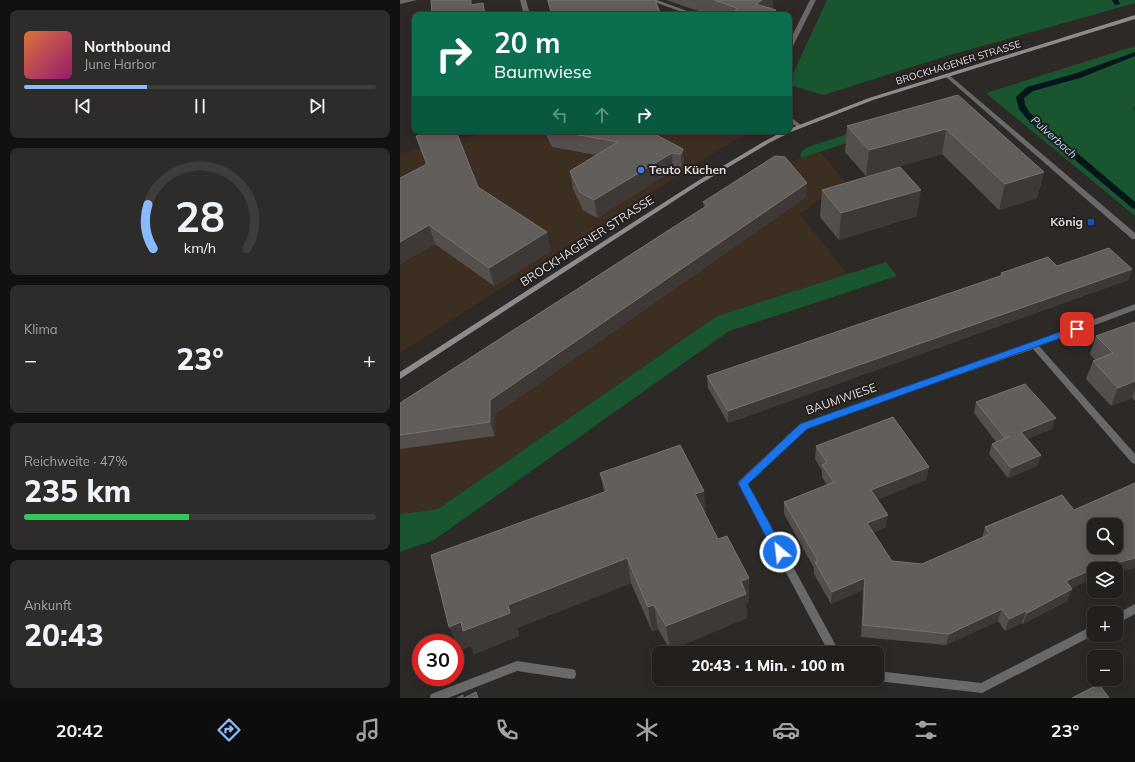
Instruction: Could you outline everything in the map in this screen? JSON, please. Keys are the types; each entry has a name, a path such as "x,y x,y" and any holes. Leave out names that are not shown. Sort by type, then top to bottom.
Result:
{"main road":[{"name":"BROCKHAGENER STRASSE","path":"792,130 871,99 1135,17"},
{"name":"BROCKHAGENER STRASSE","path":"400,376 698,183 783,134"}],"street":[{"path":"400,2 414,0"},
{"path":"523,0 526,12"},
{"path":"652,0 686,12"},
{"path":"792,42 813,0"},
{"path":"948,76 1135,236"},
{"path":"792,120 799,126"},
{"name":"BAUMWIESE","path":"831,646 743,483 803,426 1034,345 1135,307"},
{"path":"1034,345 1135,460"},
{"path":"1123,615 1135,609"},
{"path":"884,677 982,688 1087,634"},
{"path":"435,698 517,666 572,674"}],"shaded area":[{"path":"481,134 747,134 731,142 400,353 400,153"},
{"path":"820,152 850,187 830,192 800,214 848,275 717,316 438,509 400,514 400,409 783,164"}],"green space":[{"path":"827,0 1135,0 1135,3 943,57 824,95 792,86 792,76"},
{"path":"1135,46 1135,107 1133,108 1135,112 1135,216 986,93"},
{"path":"931,108 950,109 801,158 801,152 810,146"},
{"path":"886,262 897,276 729,331 434,540 400,552 400,514 438,509 717,316"}],"building":[{"path":"431,0 471,0 471,5 483,3 484,12 432,12"},
{"path":"548,0 655,0 660,12 551,12"},
{"path":"714,0 762,0 756,4 776,10 773,12 734,12 737,8"},
{"path":"958,95 1044,172 1005,184 946,129 869,150 847,126"},
{"path":"426,134 457,134 478,187 547,232 489,268 429,225 400,242 400,178 427,164 416,136"},
{"path":"574,134 655,134 683,149 681,154 672,153 594,200 580,192 570,171 618,142"},
{"path":"775,156 785,157 807,183 490,400 490,422 400,435 400,403 708,205 703,202"},
{"path":"900,167 921,190 841,213 822,190"},
{"path":"1109,248 1132,269 728,411 707,376 1003,275 1001,273 1048,257 1057,266"},
{"path":"1135,322 1135,381 1118,388 1093,361 1113,353 1096,336"},
{"path":"1025,384 1056,418 1021,432 1041,455 1011,468 992,444 1010,436 1005,438 976,402"},
{"path":"893,417 929,467 871,490 888,515 867,523 892,561 922,564 990,534 985,527 1062,495 1074,510 1135,483 1135,558 1120,562 1115,562 1113,560 1109,562 1087,562 1087,572 1066,581 1072,589 1027,613 1026,611 1009,619 1002,609 949,634 863,625 865,578 832,592 815,562 818,561 784,502 834,482 822,465 827,463 816,446"},
{"path":"680,445 704,491 695,494 718,539 727,536 749,578 741,581 746,594 666,626 654,605 648,607 627,558 508,605 510,613 463,631 461,622 449,627 431,555 607,491 600,473"},
{"path":"1095,686 1100,686 1109,698 1072,698"},
{"path":"476,692 478,698 464,698"}],"waterway":[{"name":"Pulverbach","path":"1115,0 1117,4"},
{"name":"Pulverbach","path":"1135,54 1077,76 1030,89 1020,97 1021,105 1030,118 1135,206"}],"place":[{"name":"Teuto Küchen","path":"641,170"},
{"name":"König","path":"1091,222"}],"route":[{"path":"780,552 743,483 803,426 1077,329"}]}
